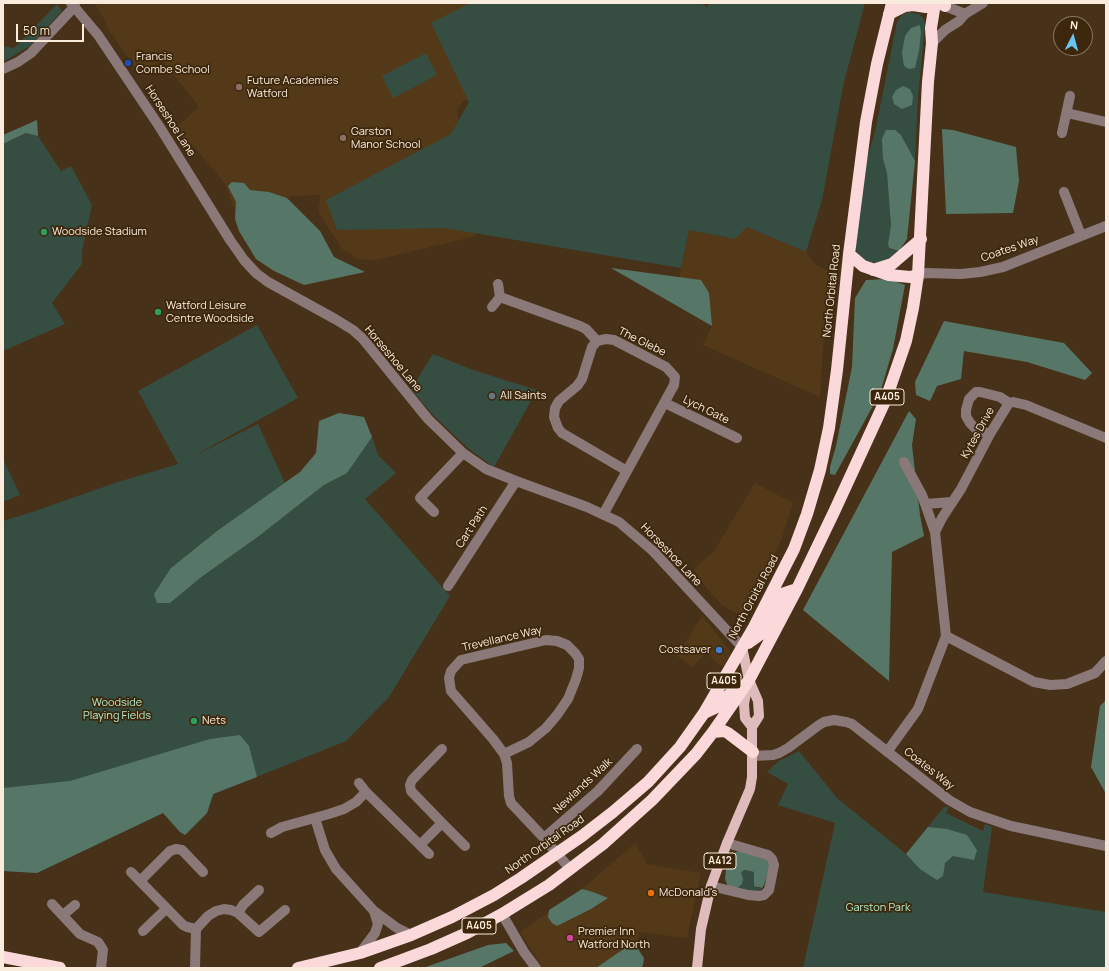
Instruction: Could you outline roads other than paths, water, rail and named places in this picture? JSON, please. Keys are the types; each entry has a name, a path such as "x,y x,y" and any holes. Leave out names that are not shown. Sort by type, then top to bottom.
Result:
{"highway":[{"path":"890,8 913,5 926,7 940,4"},
{"name":"A405","path":"380,968 431,949 467,933 502,914 548,885 619,831 652,800 696,754 749,680 797,589 886,398 906,341 914,308 921,239 928,82 932,43 931,28 940,4"},
{"name":"North Orbital Road","path":"298,968 360,953 412,935 452,917 494,895 557,854 613,812 648,782 680,747 704,713 775,588 794,549 807,514 820,470 829,428 837,370 848,254 866,122 890,8"},
{"path":"873,270 892,264 921,239"},
{"path":"848,254 863,266 889,275 910,277 918,275"},
{"path":"742,647 762,633 782,594 797,589"},
{"path":"704,713 719,706 726,697 749,680"},
{"path":"713,732 724,731 728,733 753,754"},
{"path":"3,957 60,968"}],"main road":[{"name":"A412","path":"697,968 702,929 711,886 750,789 752,777 752,727 759,716 758,701 749,680 742,647"},
{"name":"A412","path":"749,680 744,704 745,718 752,727"}],"street":[{"path":"932,43 945,30 959,21 965,14 984,3"},
{"path":"940,4 965,14"},
{"path":"3,69 18,62 31,52 73,5"},
{"name":"Horseshoe Lane","path":"73,5 98,35 130,82 230,240 244,260 256,272 268,282 353,330 363,339 402,389 428,419 463,453 486,469 604,514 619,522 653,551 742,647"},
{"path":"1062,133 1070,96"},
{"path":"1066,113 1106,122"},
{"path":"1064,192 1081,235"},
{"name":"Coates Way","path":"918,275 926,272 961,274 1003,267 1106,226"},
{"path":"492,307 500,297 498,284"},
{"path":"500,297 580,326 586,329 596,341 592,347 582,379 577,386 559,401 555,408 554,417 562,434 627,471"},
{"name":"The Glebe","path":"596,341 606,339 614,340 666,367 675,378 674,385 665,403 604,514"},
{"path":"990,434 977,430 970,423 966,416 968,399 976,392 980,392 1000,397 1009,403"},
{"name":"Kytes Drive","path":"935,532 1009,403 1013,402 1026,404 1106,438"},
{"name":"Lych Gate","path":"665,403 737,438"},
{"path":"434,512 420,498 463,453"},
{"path":"887,752 918,709 946,636 935,532 926,504 904,462"},
{"name":"Cart Path","path":"448,586 516,481"},
{"path":"926,504 952,502"},
{"path":"946,636 1034,682 1050,685 1067,684 1095,673 1106,661"},
{"name":"Trevellance Way","path":"504,754 530,742 546,728 568,699 576,679 579,668 579,659 567,645 557,641 546,640 461,660 451,671 449,685 451,691 493,739 504,754 507,763 509,796 512,803 570,869"},
{"name":"Coates Way","path":"753,754 773,755 779,753 818,725 824,722 841,720 852,724 949,800 970,812 1011,826 1106,846"},
{"path":"442,749 412,780 410,786 411,791 465,846"},
{"name":"Newlands Walk","path":"544,838 598,791 637,749"},
{"path":"359,783 366,792 429,854"},
{"path":"271,833 282,827 344,808 356,802 366,792"},
{"path":"315,818 325,850 336,870 374,911 397,928 412,935"},
{"path":"420,845 442,823"},
{"path":"711,886 748,895 759,896 764,895 769,890 774,865 772,859 768,855 727,843"},
{"path":"140,881 170,851 176,849 182,850 203,872"},
{"path":"131,872 182,925 196,929"},
{"path":"238,913 243,905 259,890"},
{"path":"52,904 80,934 92,938 102,946 102,968"},
{"path":"63,915 75,905"},
{"path":"143,931 166,908"},
{"path":"195,968 196,929 208,916 216,911 224,909 231,910 238,913 259,932 285,910"},
{"path":"360,953 375,933 378,924 374,911"},
{"path":"502,914 524,952 536,968"}],"place":[{"name":"Francis Combe School","path":"128,63"},
{"name":"Future Academies Watford","path":"239,87"},
{"name":"Garston Manor School","path":"343,138"},
{"name":"Woodside Stadium","path":"44,232"},
{"name":"Watford Leisure Centre Woodside","path":"158,312"},
{"name":"All Saints","path":"492,396"},
{"name":"Costsaver","path":"719,650"},
{"name":"Nets","path":"194,721"},
{"name":"McDonald's","path":"651,893"},
{"name":"Premier Inn Watford North","path":"570,938"}],"park label":[{"name":"Woodside Playing Fields","path":"117,709"},
{"name":"Garston Park","path":"878,908"}]}
